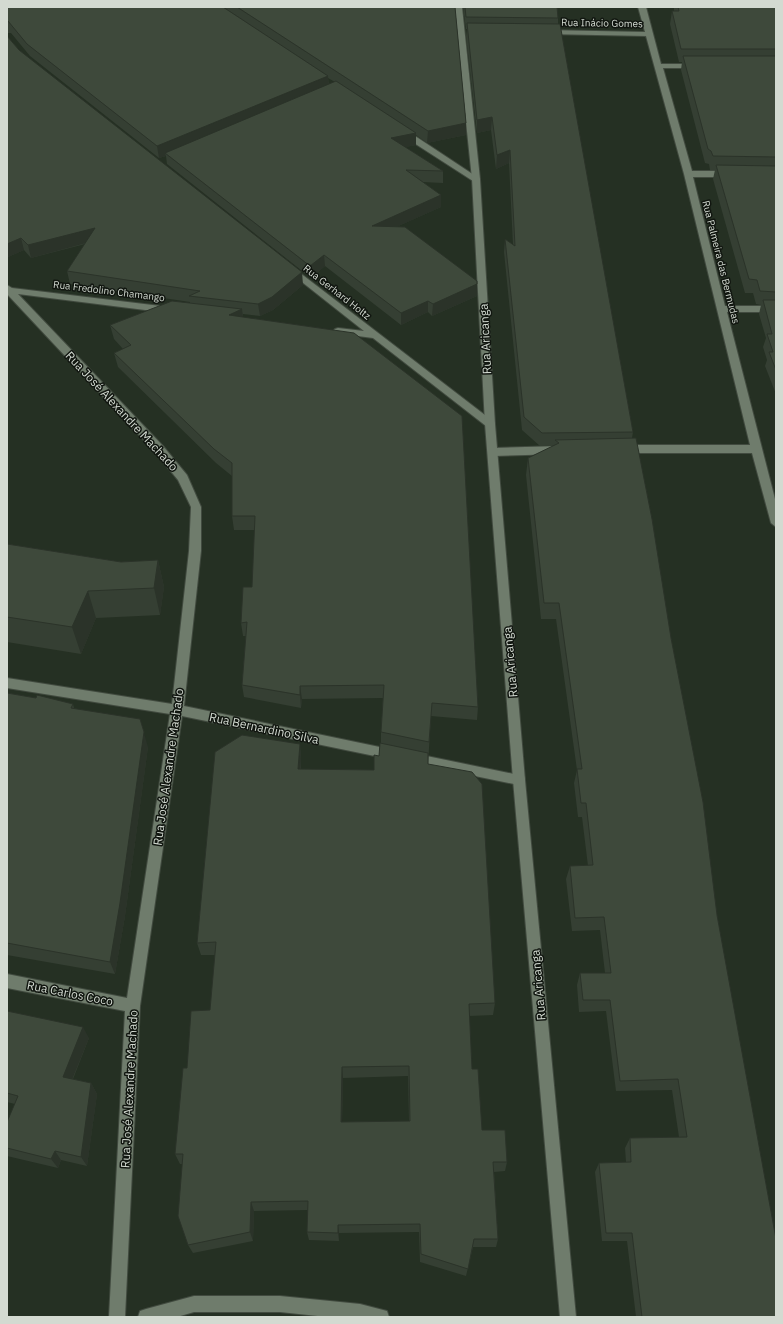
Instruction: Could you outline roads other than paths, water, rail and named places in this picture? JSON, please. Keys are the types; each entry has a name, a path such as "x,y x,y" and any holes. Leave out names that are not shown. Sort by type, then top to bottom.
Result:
{"street":[{"name":"Rua Aricanga","path":"458,7 464,32 476,179 490,424 519,780 568,1317"},
{"name":"Rua Palmeira das Bermudas","path":"642,7 648,34 688,174 764,481 776,523"},
{"name":"Rua Inácio Gomes","path":"537,32 648,34"},
{"path":"658,66 705,66"},
{"path":"396,128 476,179"},
{"path":"688,174 736,174"},
{"name":"Rua Gerhard Holtz","path":"282,262 375,336 490,424"},
{"name":"Rua Fredolino Chamango","path":"8,289 180,311"},
{"name":"Rua José Alexandre Machado","path":"8,289 159,449 184,478 196,507 195,551 177,710 133,1006 117,1317"},
{"path":"721,309 776,309"},
{"path":"328,330 375,336"},
{"path":"615,449 756,449"},
{"path":"493,452 569,450"},
{"path":"764,481 776,481"},
{"name":"Rua Bernardino Silva","path":"7,683 177,710 519,780"},
{"name":"Rua Carlos Coco","path":"7,981 133,1006"},
{"path":"146,1317 194,1304 280,1304 360,1312 381,1317"}]}
